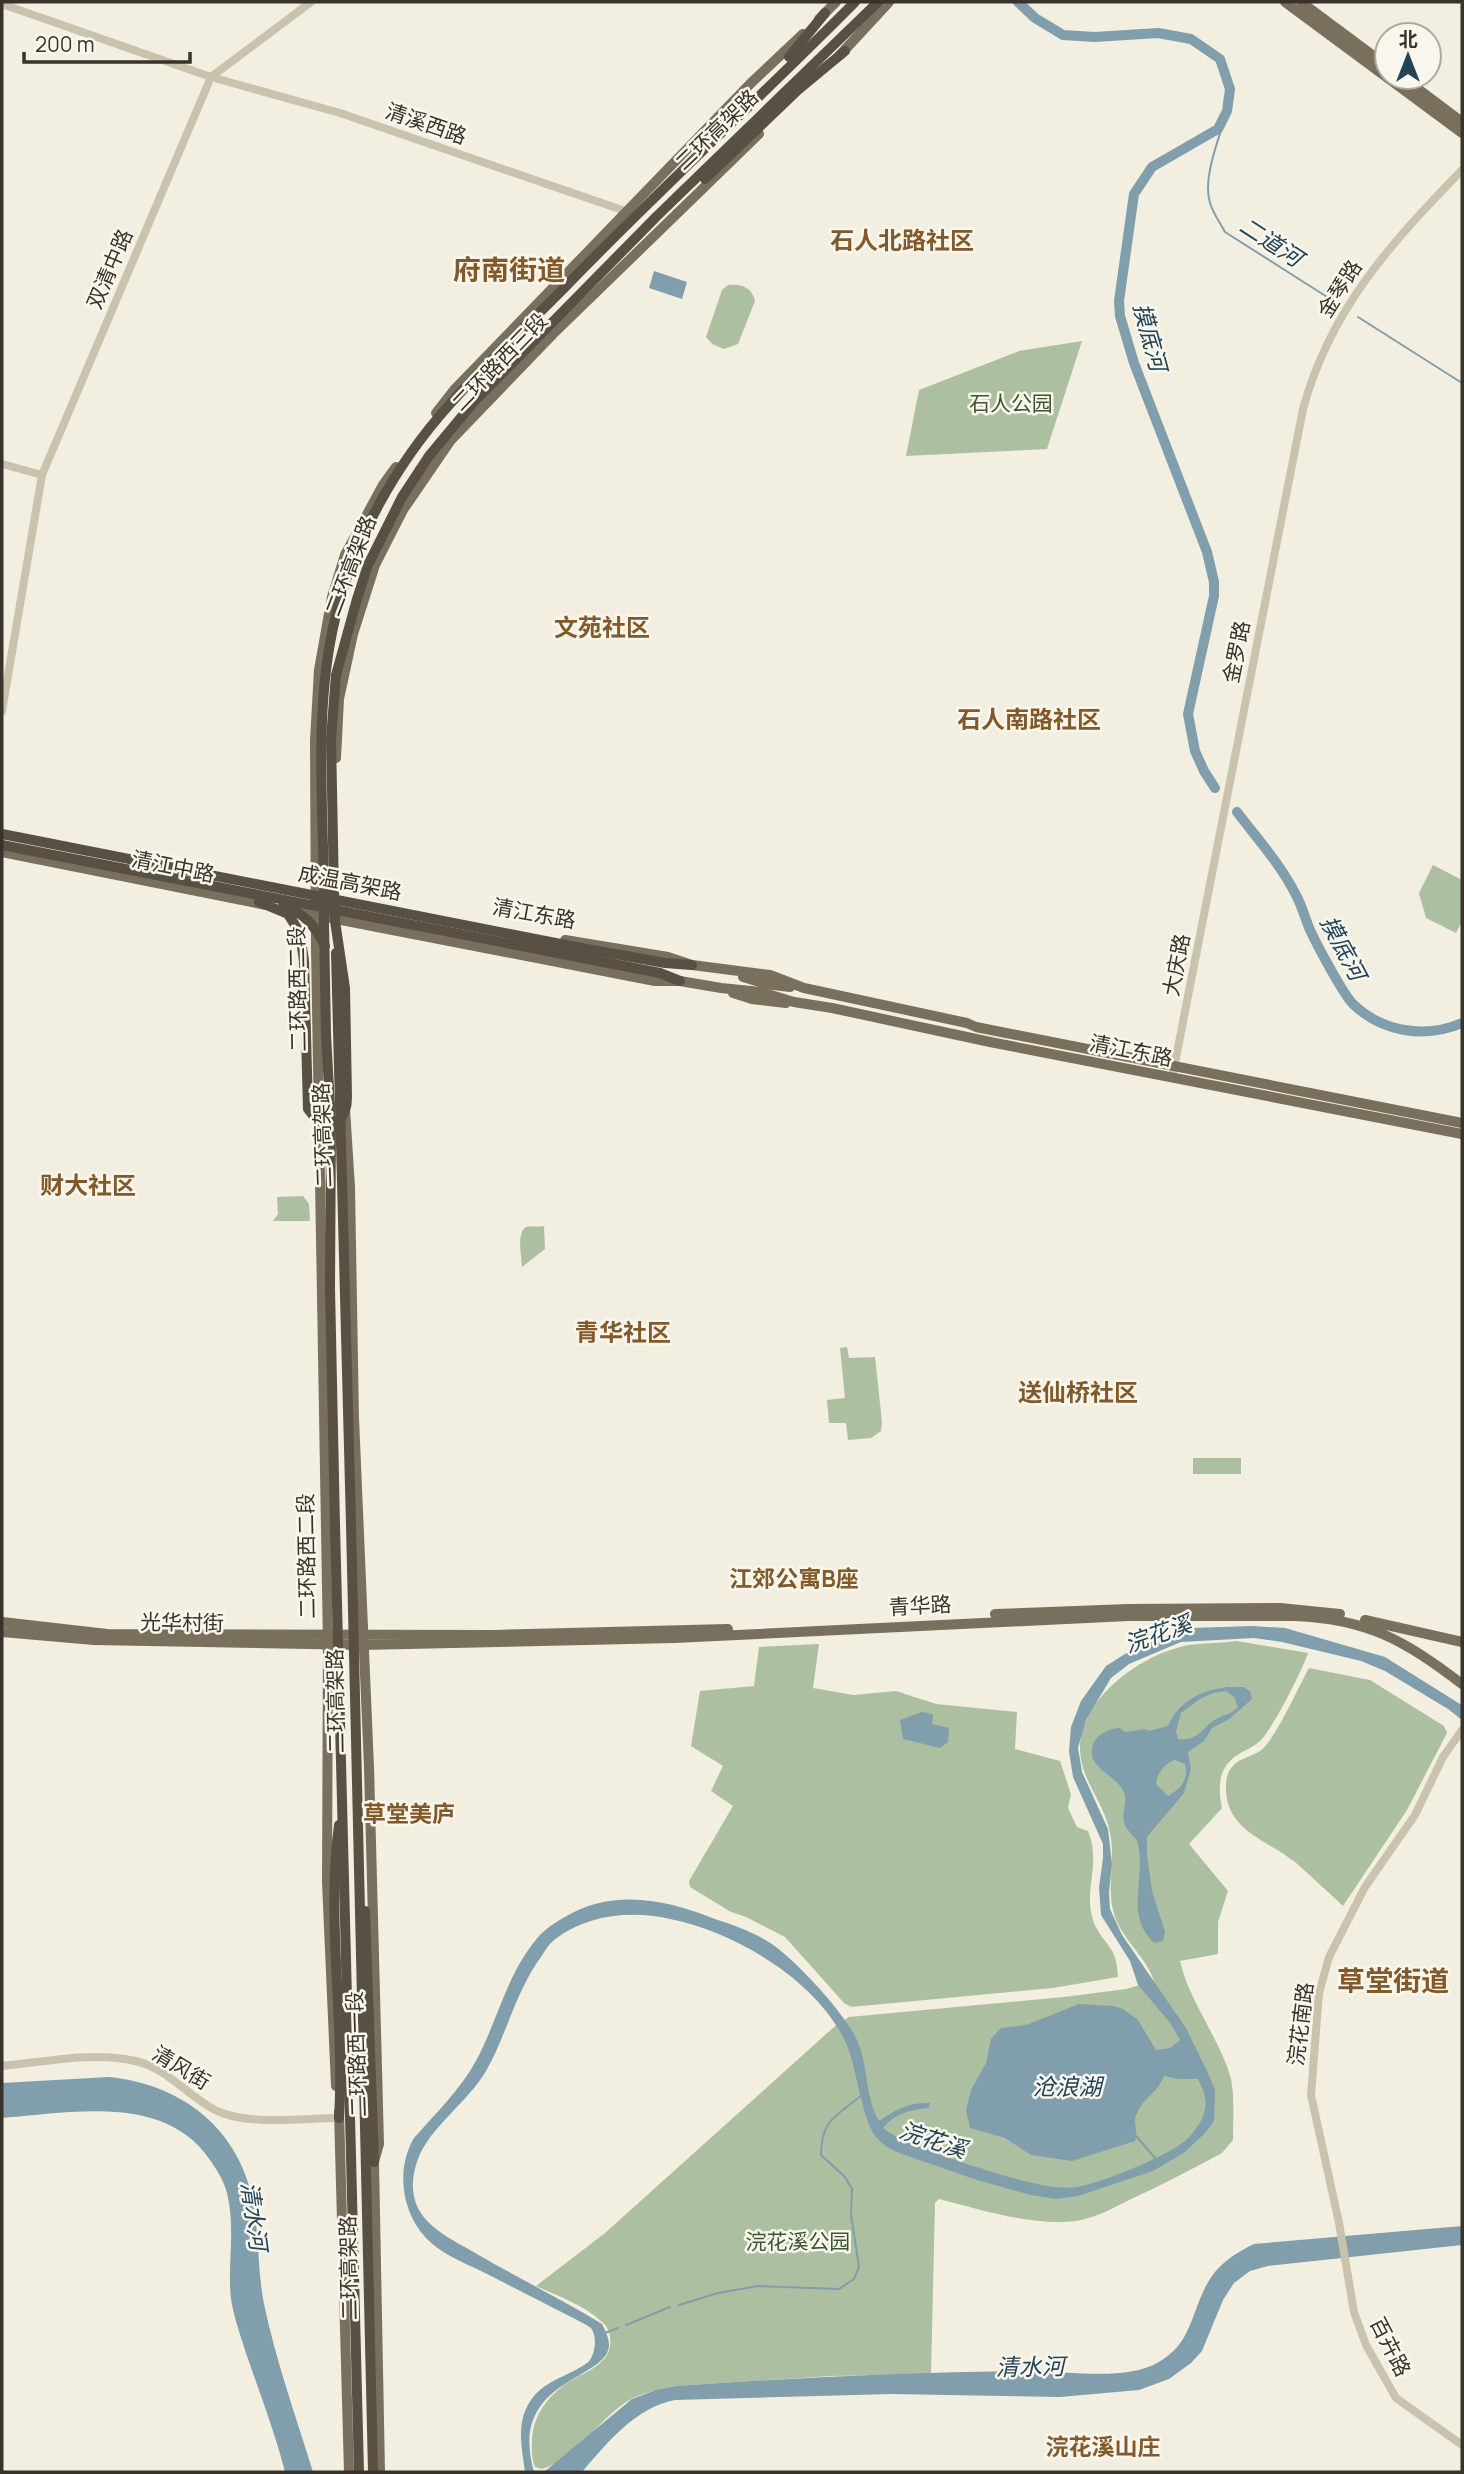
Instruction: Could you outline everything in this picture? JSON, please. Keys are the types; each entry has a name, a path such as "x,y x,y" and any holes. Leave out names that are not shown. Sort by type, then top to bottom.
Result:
{"highway":[{"name":"二环高架路","path":"359,2472 331,1398 331,1123 324,947 324,700 335,620 352,564 372,519 400,471 430,428 600,249 855,2"},
{"name":"二环高架路","path":"373,2472 331,715 341,655 376,545 392,513 429,456 474,402 666,206 878,2"},
{"path":"600,249 636,205 791,55 825,13"},
{"path":"607,267 626,254 798,90 845,51"},
{"name":"成温高架路","path":"2,832 580,952 660,973 680,981"},
{"name":"成温高架路","path":"2,845 580,952 692,965"},
{"path":"83,860 113,873 292,909 313,924 324,947"},
{"path":"259,902 288,914 300,933 304,961 307,1102 313,1118 324,1125 339,1121 347,1107 345,988 336,920"},
{"path":"339,2118 341,2066 335,1890 342,1805"},
{"path":"358,1814 364,1873 374,2162"}],"main road":[{"name":"二环路西三段","path":"345,555 383,485 454,390 751,83 836,2"},
{"name":"二环路西三段","path":"375,565 403,510 451,440 553,334 845,51 860,30 889,2"},
{"path":"1284,2 1462,133"},
{"path":"1301,2 1373,56"},
{"path":"1421,91 1462,122"},
{"name":"二环路西二段","path":"328,1640 315,895 315,740 319,670 332,597 345,555"},
{"name":"二环路西二段","path":"362,1640 354,1418 350,1187 336,920 335,770 340,699 353,634 375,565"},
{"name":"清江中路","path":"2,832 337,898"},
{"name":"清江中路","path":"2,852 336,920"},
{"name":"清江东路","path":"337,898 668,957 692,965 770,975 804,988 1173,1073 1462,1134"},
{"name":"清江东路","path":"336,920 655,981 680,981 761,992 794,1002 990,1042 1462,1123"},
{"name":"青华路","path":"362,1640 673,1631 1041,1612 1280,1608 1342,1615 1462,1642"},
{"name":"青华路","path":"362,1640 674,1638 1128,1616 1295,1616 1361,1625 1406,1644 1462,1684"},
{"name":"光华村街","path":"2,1622 107,1634 328,1640"},
{"name":"光华村街","path":"2,1632 94,1640 362,1640"},
{"path":"1426,1657 1424,1645 1430,1635"},
{"name":"二环路西一段","path":"328,1640 327,1882 334,2064 339,2118 349,2472"},
{"name":"二环路西一段","path":"362,1640 369,1767 379,2132 374,2162 380,2472"}],"street":[{"path":"211,77 311,2"},
{"name":"清溪西路","path":"2,5 211,77 340,113 628,212"},
{"name":"双清中路","path":"2,711 42,475 211,77"},
{"name":"金琴路","path":"1295,453 1312,378 1324,349 1360,285 1402,233 1462,170"},
{"name":"金罗路","path":"1214,858 1295,453"},
{"path":"2,464 42,475"},
{"name":"大庆路","path":"1173,1073 1214,858"},
{"name":"浣花南路","path":"1348,2272 1311,2095 1319,1993 1329,1957 1365,1886 1415,1815 1444,1757 1462,1730"},
{"name":"清风街","path":"2,2066 109,2057 138,2062 172,2077 217,2111 242,2119 339,2118"},
{"name":"百卉路","path":"1348,2272 1354,2312 1366,2345 1396,2398 1462,2445"}],"green space":[{"path":"728,285 745,287 755,301 738,344 724,349 712,344 706,337 722,290"},
{"name":"石人公园","path":"1082,341 1047,449 906,456 919,390 1019,351"},
{"path":"1433,865 1462,880 1462,921 1456,933 1426,918 1419,893"},
{"path":"303,1196 309,1204 310,1221 273,1221 278,1214 277,1197"},
{"path":"544,1226 545,1249 522,1267 520,1240 523,1230 526,1227"},
{"path":"847,1347 849,1358 875,1357 882,1422 881,1431 871,1438 848,1440 846,1423 829,1423 827,1400 845,1398 840,1348"},
{"path":"1193,1458 1241,1458 1241,1474 1193,1474"},
{"name":"浣花溪公园","path":"1237,1641 1308,1653 1273,1724 1257,1744 1234,1757 1224,1769 1220,1783 1222,1808 1189,1844 1228,1891 1218,1922 1218,1954 1180,1961 1232,2082 1233,2140 1222,2153 1111,2209 1076,2221 1025,2219 939,2199 935,2203 931,2374 831,2376 676,2386 633,2398 610,2415 567,2455 542,2469 535,2467 532,2440 539,2413 557,2391 603,2360 609,2351 610,2341 606,2326 595,2316 536,2286 605,2233 835,2026 849,2017 1064,1997 1126,1989 1154,1981 1146,1964 1119,1926 1112,1907 1111,1839 1106,1818 1087,1779 1081,1759 1083,1729 1103,1695 1118,1680 1153,1657 1189,1645"},
{"path":"819,1644 813,1688 854,1695 896,1691 936,1704 1017,1712 1015,1749 1060,1761 1071,1794 1068,1808 1077,1827 1088,1831 1093,1856 1091,1911 1098,1931 1113,1952 1118,1977 1053,1988 851,2007 844,2003 785,1937 731,1912 690,1887 689,1881 733,1806 711,1791 723,1766 691,1746 700,1691 754,1686 759,1647"},
{"path":"1309,1668 1370,1680 1444,1726 1447,1733 1407,1810 1343,1906 1295,1862 1240,1824 1232,1814 1228,1802 1226,1782 1230,1769 1266,1746"}],"water":[{"path":"654,271 687,282 682,299 649,288"},
{"name":"沧浪湖","path":"1191,1628 1285,1628 1385,1657 1462,1705 1462,1720 1385,1671 1361,1661 1254,1638 1181,1642 1129,1664 1111,1678 1086,1720 1078,1748 1082,1772 1108,1829 1112,1864 1110,1909 1122,1935 1186,2028 1215,2090 1214,2121 1205,2133 1185,2152 1153,2171 1078,2196 1056,2199 977,2180 899,2153 877,2138 867,2120 850,2054 833,2020 795,1980 747,1947 695,1925 639,1915 594,1920 567,1932 550,1944 524,1985 486,2071 431,2136 418,2159 413,2178 414,2198 419,2210 437,2230 602,2324 607,2334 609,2345 604,2357 546,2400 534,2418 529,2441 534,2472 525,2472 521,2428 525,2411 541,2389 590,2360 595,2347 593,2332 584,2324 438,2248 426,2238 411,2216 406,2203 403,2176 408,2150 414,2138 471,2070 517,1968 538,1937 555,1923 582,1909 619,1900 677,1906 733,1925 774,1945 811,1979 840,2013 859,2044 871,2101 879,2121 903,2108 930,2103 929,2108 904,2113 883,2128 895,2136 966,2164 1040,2185 1058,2187 1088,2185 1146,2163 1181,2144 1199,2124 1204,2114 1205,2101 1198,2079 1164,2076 1137,2113 1135,2141 1072,2161 1031,2155 1005,2138 970,2128 966,2110 971,2090 986,2063 991,2039 1001,2028 1026,2025 1079,2004 1114,2006 1138,2020 1156,2050 1170,2048 1180,2040 1171,2024 1138,1985 1130,1961 1101,1915 1099,1888 1103,1844 1073,1777 1069,1751 1071,1727 1081,1701 1106,1666 1136,1647"},
{"path":"1244,1687 1250,1691 1252,1699 1229,1719 1212,1728 1204,1741 1188,1752 1191,1769 1184,1793 1147,1837 1152,1891 1165,1932 1163,1941 1154,1943 1140,1921 1140,1857 1137,1841 1124,1822 1123,1789 1095,1763 1092,1756 1093,1744 1098,1736 1110,1730 1120,1728 1125,1732 1146,1729 1149,1731 1168,1726 1185,1703 1200,1694 1218,1689","holes":["1226,1691 1234,1697 1238,1707 1212,1722 1196,1736 1178,1739 1176,1731 1181,1713 1200,1699","1175,1760 1185,1764 1186,1774 1180,1787 1168,1796 1156,1784 1160,1772"]},
{"path":"922,1712 933,1714 932,1724 949,1728 948,1742 940,1748 903,1739 900,1720"},
{"name":"清水河","path":"109,2077 137,2082 187,2103 208,2118 239,2160 249,2185 255,2214 264,2304 313,2472 285,2472 234,2313 230,2286 230,2207 224,2184 210,2160 191,2139 168,2124 142,2116 86,2111 2,2118 2,2083"},
{"path":"1462,2226 1462,2245 1268,2266 1250,2271 1234,2283 1223,2300 1202,2351 1191,2363 1169,2379 1139,2390 1060,2397 891,2394 675,2400 635,2418 612,2438 582,2472 544,2472 632,2399 676,2386 894,2374 1026,2371 1111,2374 1143,2369 1157,2363 1177,2347 1189,2328 1211,2277 1227,2260 1254,2244"}],"waterway":[{"name":"摸底河","path":"1018,2 1035,18 1063,35 1095,37 1158,33 1191,39 1220,59 1230,89 1227,111 1218,129 1152,167 1134,194 1119,301 1120,316 1134,363 1207,552 1214,582 1214,596 1188,714 1195,751 1215,788"},
{"name":"二道河","path":"1227,111 1208,181 1210,203 1217,218 1225,232 1335,302"},
{"name":"二道河","path":"1358,317 1462,383"},
{"name":"摸底河","path":"1237,812 1290,884 1318,946 1353,1004 1377,1021 1404,1030 1433,1031 1462,1023"},
{"path":"679,2305 718,2293 758,2286 839,2289 854,2279 859,2267 851,2215 852,2189 845,2177 821,2155 827,2126 837,2114 861,2096"},
{"path":"1136,2136 1155,2158"},
{"path":"626,2325 670,2307"},
{"path":"605,2333 618,2328"}],"district":[{"name":"石人北路社区","path":"902,241"},
{"name":"府南街道","path":"509,270"},
{"name":"文苑社区","path":"602,628"},
{"name":"石人南路社区","path":"1029,720"},
{"name":"财大社区","path":"88,1186"},
{"name":"青华社区","path":"623,1333"},
{"name":"送仙桥社区","path":"1078,1393"},
{"name":"江郊公寓B座","path":"794,1579"},
{"name":"草堂美庐","path":"409,1814"},
{"name":"草堂街道","path":"1393,1981"},
{"name":"浣花溪山庄","path":"1103,2447"}],"water label":[{"name":"浣花溪","path":"1158,1634"},
{"name":"浣花溪","path":"933,2140"}]}
